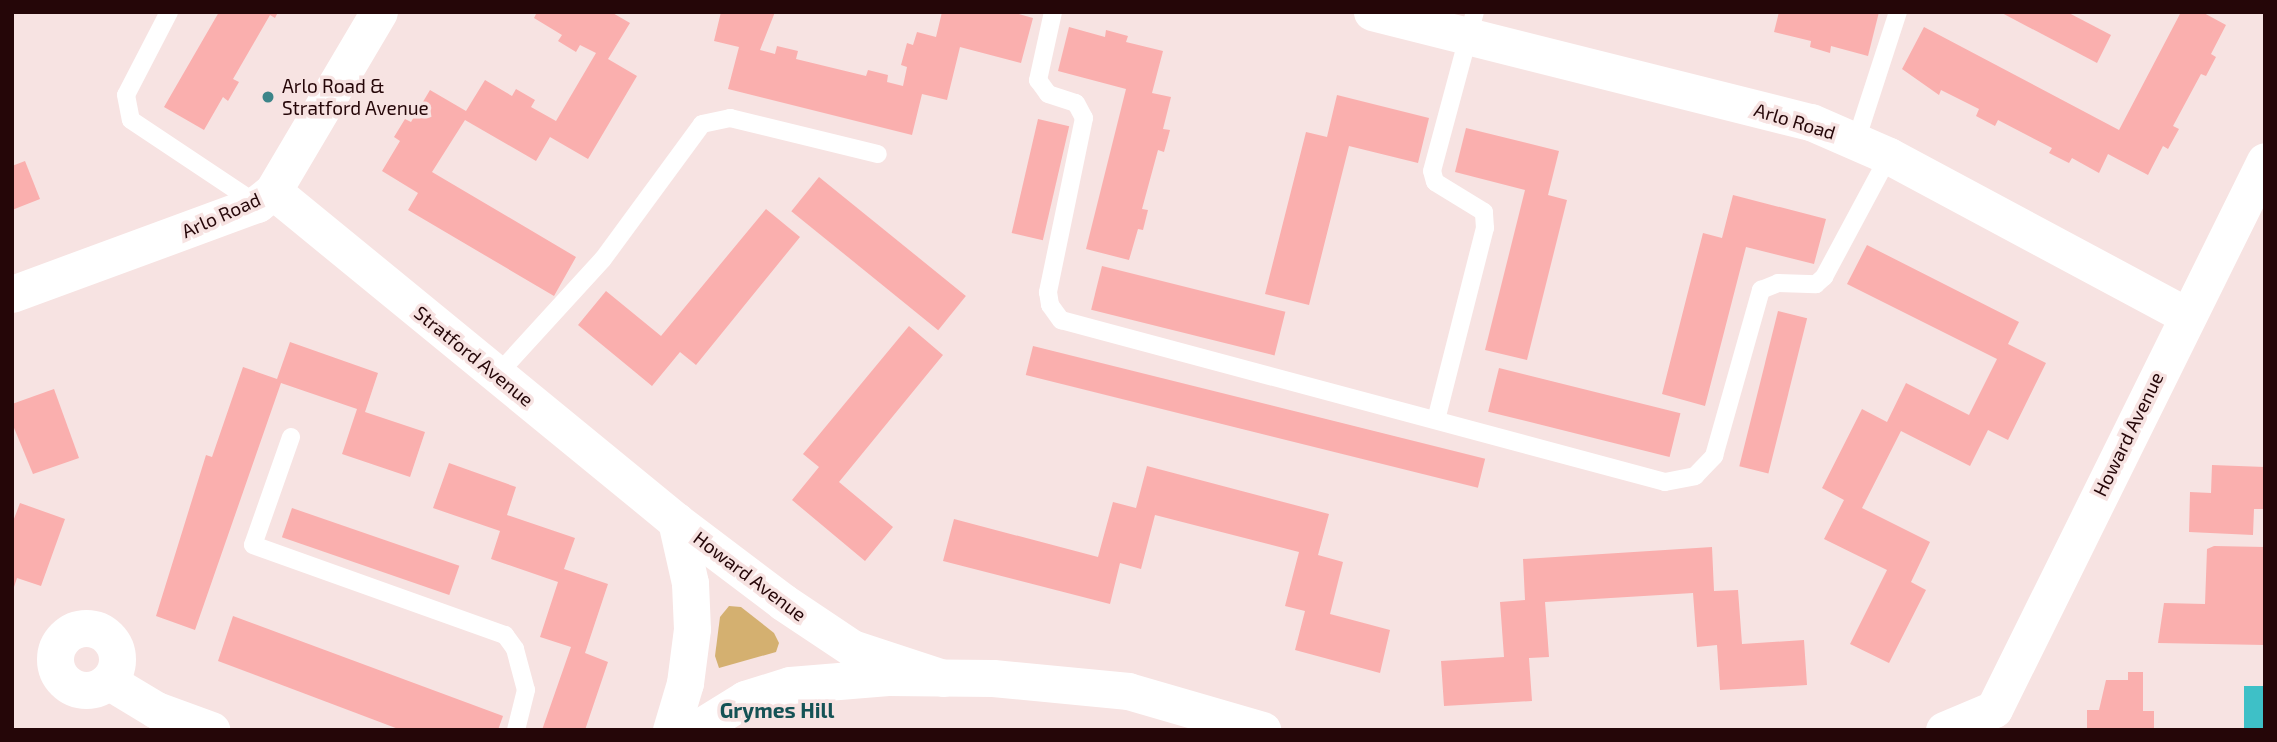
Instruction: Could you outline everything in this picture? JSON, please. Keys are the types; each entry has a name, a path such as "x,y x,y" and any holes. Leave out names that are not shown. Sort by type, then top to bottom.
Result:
{"street":[{"name":"Arlo Road","path":"12,294 265,197 379,12"},
{"name":"Arlo Road","path":"1372,12 1472,25 1811,122 1889,156 2186,315"},
{"name":"Howard Avenue","path":"1944,730 1992,719 2186,315 2265,161"},
{"name":"Stratford Avenue","path":"265,197 497,374 676,521"},
{"name":"Howard Avenue","path":"676,521 783,602 852,648 943,678"},
{"name":"Howard Avenue","path":"671,730 685,684 692,629 690,583 676,521"},
{"name":"Howard Avenue","path":"695,730 745,699 790,685 943,678 1128,691 1262,730"},
{"path":"108,681 156,710 211,730"}],"lane":[{"path":"169,12 126,95 131,120 265,197"},
{"path":"1053,12 1038,80 1048,94 1076,103 1084,118 1048,292 1054,314 1061,320 1665,482 1695,476 1714,456 1761,290 1779,283 1808,285 1824,277 1889,156"},
{"path":"1856,141 1898,12"},
{"path":"1436,420 1485,228 1479,207 1435,182 1433,172 1472,25"},
{"path":"497,374 603,259 702,124 730,118 878,154"},
{"path":"291,437 253,545 505,635 515,649 526,690 516,730"}],"shaded area":[{"path":"729,606 741,607 774,633 779,643 776,652 719,668 715,656 720,617"}],"water":[{"path":"2244,686 2265,686 2265,730 2244,730"}],"building":[{"path":"219,12 278,12 275,18 270,15 233,79 239,82 228,101 223,97 204,130 164,107"},
{"path":"537,12 611,12 630,23 608,59 637,76 588,159 550,137 536,161 465,120 432,172 576,257 554,296 408,210 418,193 382,171 400,141 394,137 405,119 411,122 430,90 466,111 485,80 512,96 516,89 535,100 531,107 556,121 596,53 580,45 576,52 558,41 562,35 534,18"},
{"path":"721,12 775,12 760,50 775,54 777,46 798,51 796,59 866,76 868,70 888,75 887,82 903,86 907,67 901,65 907,43 913,45 917,32 936,37 942,12 1011,12 1033,18 1021,63 960,47 947,100 922,94 912,135 728,89 739,47 714,41"},
{"path":"1779,12 1879,12 1868,56 1831,46 1830,53 1810,47 1811,41 1774,32"},
{"path":"2000,12 2067,12 2111,35 2097,63"},
{"path":"2181,12 2202,12 2226,25 2211,54 2216,57 2206,76 2201,74 2173,126 2179,129 2168,149 2163,146 2148,175 2108,154 2099,173 2072,158 2069,163 2049,153 2052,148 1998,120 1995,126 1976,116 1979,109 1941,90 1939,95 1902,69 1924,27 2119,130"},
{"path":"1069,27 1105,37 1106,30 1128,36 1126,42 1163,51 1152,93 1171,97 1163,129 1170,130 1164,152 1158,150 1142,209 1148,210 1143,230 1138,229 1129,260 1086,249 1126,89 1058,71"},
{"path":"1337,95 1429,118 1418,163 1349,146 1309,305 1265,294 1306,132 1327,137"},
{"path":"1038,119 1069,126 1043,240 1012,233"},
{"path":"1466,128 1559,151 1548,195 1567,200 1527,360 1485,350 1525,190 1455,172"},
{"path":"25,161 40,199 12,210 12,166"},
{"path":"819,177 966,296 938,330 791,211"},
{"path":"1733,195 1826,219 1814,264 1746,247 1705,406 1662,394 1703,233 1722,238"},
{"path":"766,209 800,237 696,365 680,352 652,386 578,325 606,291 661,336"},
{"path":"1867,245 2019,322 2008,344 2046,363 2008,440 1988,430 1970,466 1901,431 1862,508 1930,542 1911,582 1926,590 1889,663 1850,644 1887,570 1824,539 1844,500 1822,488 1862,409 1887,422 1906,383 1969,415 1997,359 1847,284"},
{"path":"1102,266 1285,312 1274,355 1091,310"},
{"path":"1778,311 1807,318 1768,474 1739,466"},
{"path":"909,326 943,355 839,482 893,527 865,561 792,500 819,467 803,454"},
{"path":"290,342 378,373 365,412 425,432 410,477 342,454 357,409 281,383 195,630 156,616 206,455 212,457 243,367 277,379"},
{"path":"1033,346 1485,459 1478,488 1026,375"},
{"path":"1499,368 1680,413 1670,457 1488,412"},
{"path":"54,389 79,458 33,474 12,423 12,404"},
{"path":"449,463 516,487 507,515 575,538 564,569 608,584 585,653 608,662 585,730 542,730 571,647 540,637 558,582 491,559 500,531 433,508"},
{"path":"2212,465 2265,467 2265,509 2254,509 2253,535 2189,532 2190,492 2211,493"},
{"path":"1147,466 1329,514 1318,555 1343,562 1330,614 1390,630 1380,673 1295,650 1305,611 1285,606 1299,552 1155,515 1141,569 1120,563 1110,604 943,561 954,519 1098,557 1113,502 1136,508"},
{"path":"20,503 65,519 41,586 17,578 13,590 12,524"},
{"path":"292,508 459,566 449,595 282,537"},
{"path":"2214,546 2265,547 2265,645 2158,643 2164,603 2205,604 2207,549"},
{"path":"1712,547 1714,591 1738,590 1742,644 1804,640 1807,685 1720,690 1717,645 1697,647 1693,593 1545,602 1549,657 1529,658 1532,701 1444,706 1441,661 1504,657 1500,602 1525,600 1523,559"},
{"path":"233,616 503,716 498,730 401,730 218,661"},
{"path":"2128,672 2143,672 2143,711 2154,711 2154,730 2087,730 2087,710 2099,710 2106,680 2128,680"}],"place":[{"name":"Arlo Road & Stratford Avenue","path":"268,97"}],"district":[{"name":"Grymes Hill","path":"777,710"}]}
